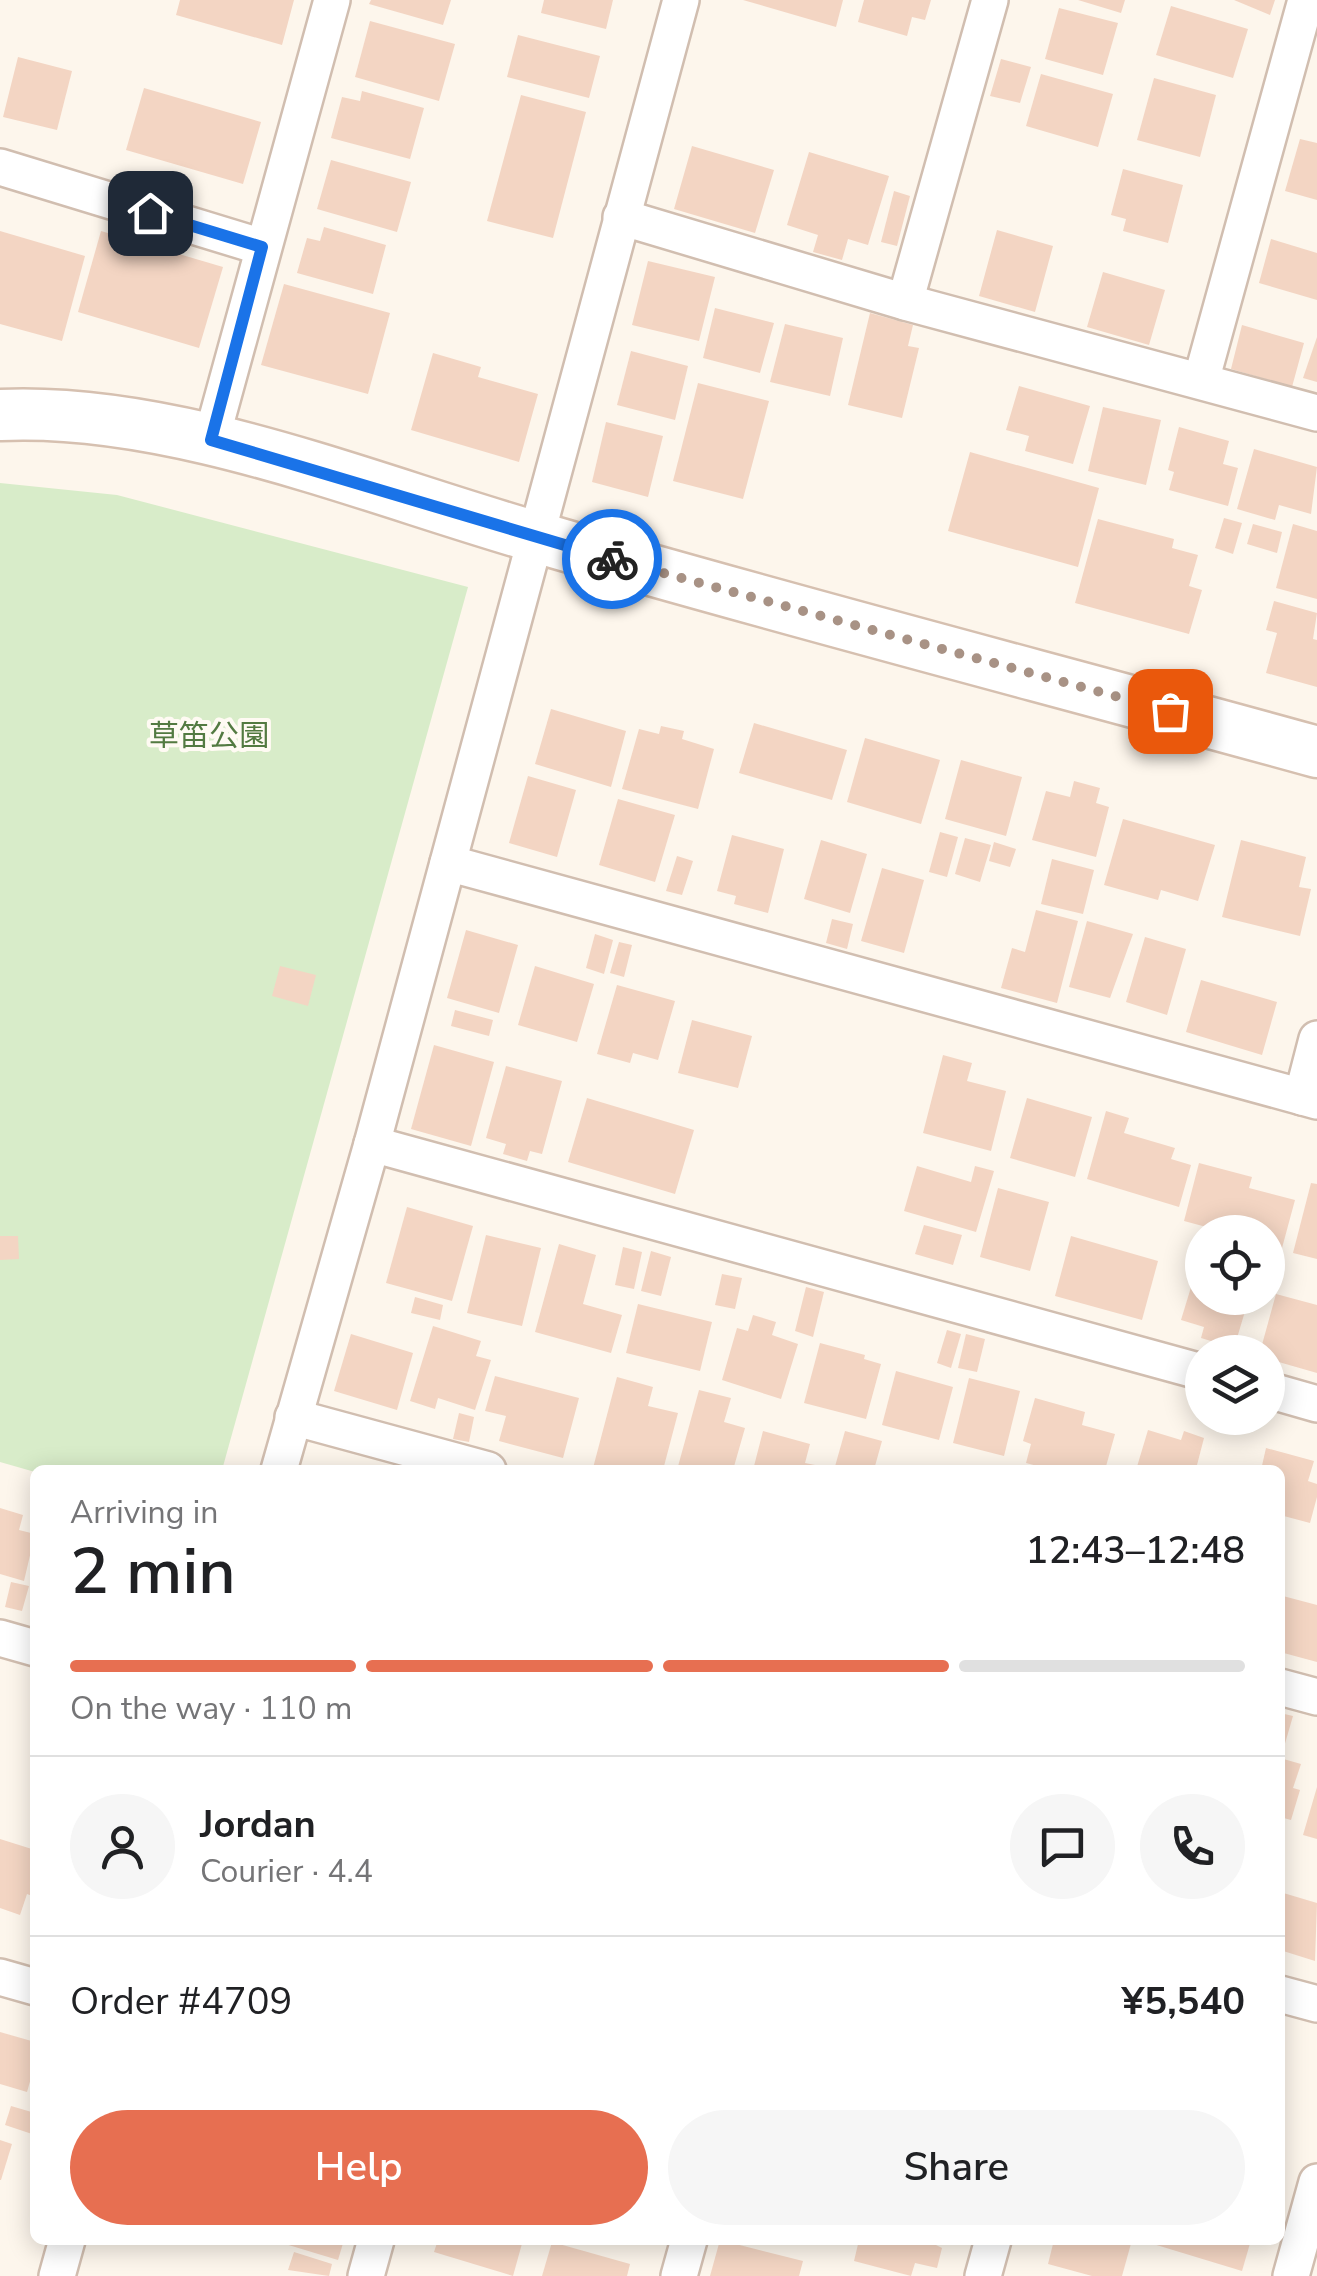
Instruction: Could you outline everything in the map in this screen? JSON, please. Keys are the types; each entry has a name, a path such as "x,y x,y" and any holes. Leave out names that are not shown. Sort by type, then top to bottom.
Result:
{"street":[{"path":"211,440 332,0"},
{"path":"280,1465 372,1144 681,0"},
{"path":"905,302 990,0"},
{"path":"1201,381 1306,0"},
{"path":"0,167 262,247"},
{"path":"622,217 905,302 1317,413"},
{"path":"0,415 86,415 211,440 533,537 1317,752"},
{"path":"448,863 1309,1099 1317,1039"},
{"path":"372,1144 1185,1367"},
{"path":"1285,1395 1317,1404"},
{"path":"293,1416 470,1465"},
{"path":"0,1638 30,1647"},
{"path":"1285,1688 1317,1697"},
{"path":"0,1977 30,1986"},
{"path":"1285,1995 1317,2004"},
{"path":"1291,2276 1309,2239 1317,2182"},
{"path":"56,2276 65,2245"},
{"path":"366,2276 375,2245"},
{"path":"679,2276 688,2245"},
{"path":"983,2276 991,2245"}],"green space":[{"name":"草笛公園","path":"0,483 117,495 468,587 223,1465 30,1465 30,1471 0,1462"}],"building":[{"path":"180,0 294,0 282,45 176,15"},
{"path":"371,0 451,0 443,25 369,4"},
{"path":"544,0 613,0 606,29 541,13"},
{"path":"743,0 843,0 836,27"},
{"path":"864,0 931,0 925,20 912,17 907,36 858,22"},
{"path":"1078,0 1125,0 1121,13"},
{"path":"1234,0 1275,0 1270,15"},
{"path":"1171,6 1248,29 1233,78 1156,55"},
{"path":"1059,8 1118,23 1103,75 1045,59"},
{"path":"370,21 455,44 439,101 355,77"},
{"path":"518,35 600,56 589,98 507,77"},
{"path":"18,57 72,71 57,130 3,117"},
{"path":"1001,59 1031,67 1020,103 990,96"},
{"path":"1041,74 1113,94 1098,147 1026,126"},
{"path":"1154,78 1216,95 1200,157 1137,140"},
{"path":"144,88 261,122 243,184 126,150"},
{"path":"362,91 424,108 410,159 331,138 342,97 360,101"},
{"path":"521,95 586,112 553,238 487,221"},
{"path":"1300,139 1317,143 1317,200 1285,191"},
{"path":"692,146 774,170 755,233 674,209"},
{"path":"809,152 889,176 868,245 848,239 842,260 813,252 818,235 787,225"},
{"path":"331,160 411,182 397,232 317,209"},
{"path":"1123,169 1183,185 1168,243 1123,231 1126,219 1111,215"},
{"path":"894,191 910,196 897,246 881,242"},
{"path":"324,227 386,245 373,294 297,273 307,238 320,241"},
{"path":"997,230 1053,246 1035,312 979,296"},
{"path":"0,231 85,256 62,341 0,324"},
{"path":"101,231 223,267 199,348 78,312"},
{"path":"1271,239 1317,253 1317,300 1259,283"},
{"path":"648,261 715,277 699,341 632,325"},
{"path":"1103,272 1165,290 1149,345 1087,327"},
{"path":"284,284 390,313 368,394 261,365"},
{"path":"715,308 774,323 760,373 703,358"},
{"path":"870,313 913,325 908,346 919,348 902,418 848,405"},
{"path":"785,324 843,338 830,396 770,382"},
{"path":"1242,325 1304,343 1292,387 1231,369"},
{"path":"1317,337 1317,382 1303,378"},
{"path":"631,351 688,366 675,420 617,405"},
{"path":"433,353 481,367 478,377 538,394 519,462 411,430"},
{"path":"698,383 769,401 743,499 673,481"},
{"path":"1019,386 1090,406 1073,464 1025,451 1029,436 1006,430"},
{"path":"1103,407 1161,420 1146,485 1088,471"},
{"path":"606,422 663,436 648,497 592,482"},
{"path":"1179,427 1229,441 1223,464 1238,468 1228,506 1169,490 1174,472 1168,470"},
{"path":"1254,449 1317,467 1311,514 1279,505 1275,520 1237,509"},
{"path":"970,452 1099,488 1078,567 948,531"},
{"path":"1224,518 1242,523 1233,554 1215,548"},
{"path":"1098,519 1174,539 1172,548 1198,555 1189,586 1202,590 1189,634 1075,603"},
{"path":"1253,524 1282,532 1277,553 1247,544"},
{"path":"1293,524 1317,531 1317,599 1276,588"},
{"path":"1274,601 1317,613 1313,639 1317,640 1317,687 1266,673 1277,633 1266,630"},
{"path":"551,709 626,731 611,787 535,764"},
{"path":"754,723 847,750 832,800 739,773"},
{"path":"661,726 684,731 682,739 714,749 698,809 622,789 639,729 659,734"},
{"path":"865,738 940,760 921,824 847,802"},
{"path":"961,760 1022,777 1006,836 945,819"},
{"path":"528,776 576,790 557,857 509,843"},
{"path":"1074,781 1100,788 1096,803 1109,807 1096,857 1032,840 1046,791 1070,797"},
{"path":"618,799 675,815 655,882 599,865"},
{"path":"1123,819 1215,845 1198,901 1161,890 1158,900 1104,885"},
{"path":"940,832 958,837 947,877 929,872"},
{"path":"732,835 784,849 768,913 734,904 736,896 717,891"},
{"path":"965,838 991,845 980,882 955,874"},
{"path":"821,840 867,854 850,913 804,899"},
{"path":"1241,840 1306,857 1299,887 1311,889 1300,936 1222,917"},
{"path":"994,842 1016,849 1010,867 989,861"},
{"path":"677,856 693,861 682,895 666,891"},
{"path":"1052,859 1094,870 1083,914 1041,904"},
{"path":"882,868 924,880 904,953 861,941"},
{"path":"1036,910 1078,921 1057,1003 1001,988 1012,948 1025,952"},
{"path":"832,919 853,924 847,949 826,943"},
{"path":"1087,921 1133,934 1110,998 1069,987"},
{"path":"466,930 518,945 499,1013 447,998"},
{"path":"595,934 613,940 604,974 586,968"},
{"path":"1145,937 1186,949 1167,1015 1126,1002"},
{"path":"619,942 632,945 624,977 610,973"},
{"path":"280,966 316,975 308,1006 272,996"},
{"path":"535,966 594,984 577,1042 518,1025"},
{"path":"1201,980 1277,1002 1262,1055 1186,1032"},
{"path":"617,985 675,1001 658,1060 633,1053 630,1063 597,1054"},
{"path":"455,1010 493,1020 489,1036 451,1026"},
{"path":"692,1020 752,1036 738,1088 678,1073"},
{"path":"434,1045 494,1062 471,1146 411,1129"},
{"path":"943,1055 972,1063 967,1081 1006,1091 991,1151 923,1133"},
{"path":"506,1066 562,1081 542,1154 530,1151 527,1161 503,1154 506,1144 486,1138"},
{"path":"587,1098 694,1130 675,1194 568,1162"},
{"path":"1027,1098 1092,1117 1075,1177 1010,1158"},
{"path":"1106,1111 1129,1118 1124,1133 1175,1148 1171,1159 1191,1165 1179,1207 1087,1179"},
{"path":"1199,1163 1252,1177 1249,1188 1295,1200 1285,1237 1285,1215 1186,1215"},
{"path":"917,1166 971,1182 975,1166 994,1171 976,1232 904,1211"},
{"path":"1311,1183 1317,1184 1317,1259 1293,1253"},
{"path":"998,1188 1049,1202 1030,1271 980,1257"},
{"path":"407,1207 473,1226 452,1301 386,1283"},
{"path":"924,1225 962,1235 953,1265 915,1254"},
{"path":"486,1235 541,1248 522,1326 467,1313"},
{"path":"0,1236 18,1236 19,1259 0,1260"},
{"path":"1071,1236 1158,1261 1142,1320 1055,1296"},
{"path":"559,1244 596,1255 583,1304 622,1315 611,1353 535,1332"},
{"path":"623,1247 642,1252 634,1289 615,1285"},
{"path":"651,1251 671,1257 661,1296 641,1291"},
{"path":"722,1274 742,1278 735,1309 715,1305"},
{"path":"806,1287 824,1292 813,1337 795,1331"},
{"path":"1285,1296 1317,1305 1317,1373 1285,1364 1285,1335 1265,1335 1270,1315 1285,1315"},
{"path":"415,1297 443,1305 440,1320 411,1313"},
{"path":"638,1304 712,1322 700,1371 626,1353"},
{"path":"1185,1307 1185,1315 1244,1315 1238,1335 1202,1335 1204,1327 1181,1320"},
{"path":"753,1315 776,1322 772,1335 798,1344 781,1399 722,1380 737,1328 748,1331"},
{"path":"433,1326 481,1341 476,1356 491,1360 475,1410 438,1398 435,1409 410,1401"},
{"path":"947,1330 961,1334 951,1368 937,1363"},
{"path":"351,1334 413,1353 397,1410 334,1391"},
{"path":"966,1334 985,1339 977,1372 958,1368"},
{"path":"820,1343 865,1355 864,1359 881,1364 866,1419 804,1403"},
{"path":"896,1371 953,1387 939,1440 882,1425"},
{"path":"495,1376 579,1398 563,1458 499,1441 506,1416 485,1411"},
{"path":"617,1377 653,1387 648,1406 678,1413 664,1465 594,1465"},
{"path":"969,1378 1020,1391 1004,1456 953,1443"},
{"path":"699,1390 731,1398 724,1422 745,1428 734,1465 678,1465"},
{"path":"1035,1398 1085,1412 1082,1425 1115,1434 1106,1465 1026,1463 1031,1444 1023,1441"},
{"path":"459,1413 474,1417 469,1442 453,1439"},
{"path":"1148,1430 1181,1440 1184,1431 1185,1435 1204,1438 1197,1465 1138,1465"},
{"path":"763,1431 810,1444 805,1463 815,1465 754,1465"},
{"path":"845,1431 882,1441 875,1465 835,1465"},
{"path":"1266,1448 1314,1461 1308,1481 1317,1484 1317,1497 1310,1523 1285,1516 1285,1465 1262,1465"},
{"path":"0,1508 23,1515 19,1530 30,1533 30,1555 24,1581 0,1574"},
{"path":"11,1582 29,1586 22,1611 5,1607"},
{"path":"1285,1597 1317,1605 1317,1662 1285,1653"},
{"path":"1285,1714 1293,1716 1285,1744"},
{"path":"1285,1759 1301,1764 1293,1788 1300,1790 1291,1820 1285,1818"},
{"path":"1317,1787 1317,1839 1303,1835"},
{"path":"0,1839 30,1848 30,1895 27,1894 20,1915 0,1908"},
{"path":"1285,1893 1317,1903 1315,1961 1285,1952"},
{"path":"0,2032 30,2041 27,2092 0,2084"},
{"path":"11,2106 30,2112 30,2133 5,2125"},
{"path":"0,2140 12,2144 1,2180 0,2180"},
{"path":"288,2245 342,2245 338,2260"},
{"path":"436,2245 522,2245 513,2276 434,2252"},
{"path":"551,2245 630,2264 627,2276 542,2276"},
{"path":"719,2245 740,2245 803,2261 799,2276 710,2276"},
{"path":"858,2245 942,2248 937,2268 915,2263 911,2276 854,2261"},
{"path":"1053,2245 1131,2245 1122,2276 1092,2276 1048,2264"},
{"path":"1156,2245 1250,2245 1242,2271"},
{"path":"294,2252 332,2264 329,2276 288,2270"}],"way so far":[{"path":"612,559 1170,711"}],"route":[{"path":"150,213 262,247 211,440 612,559"}]}
